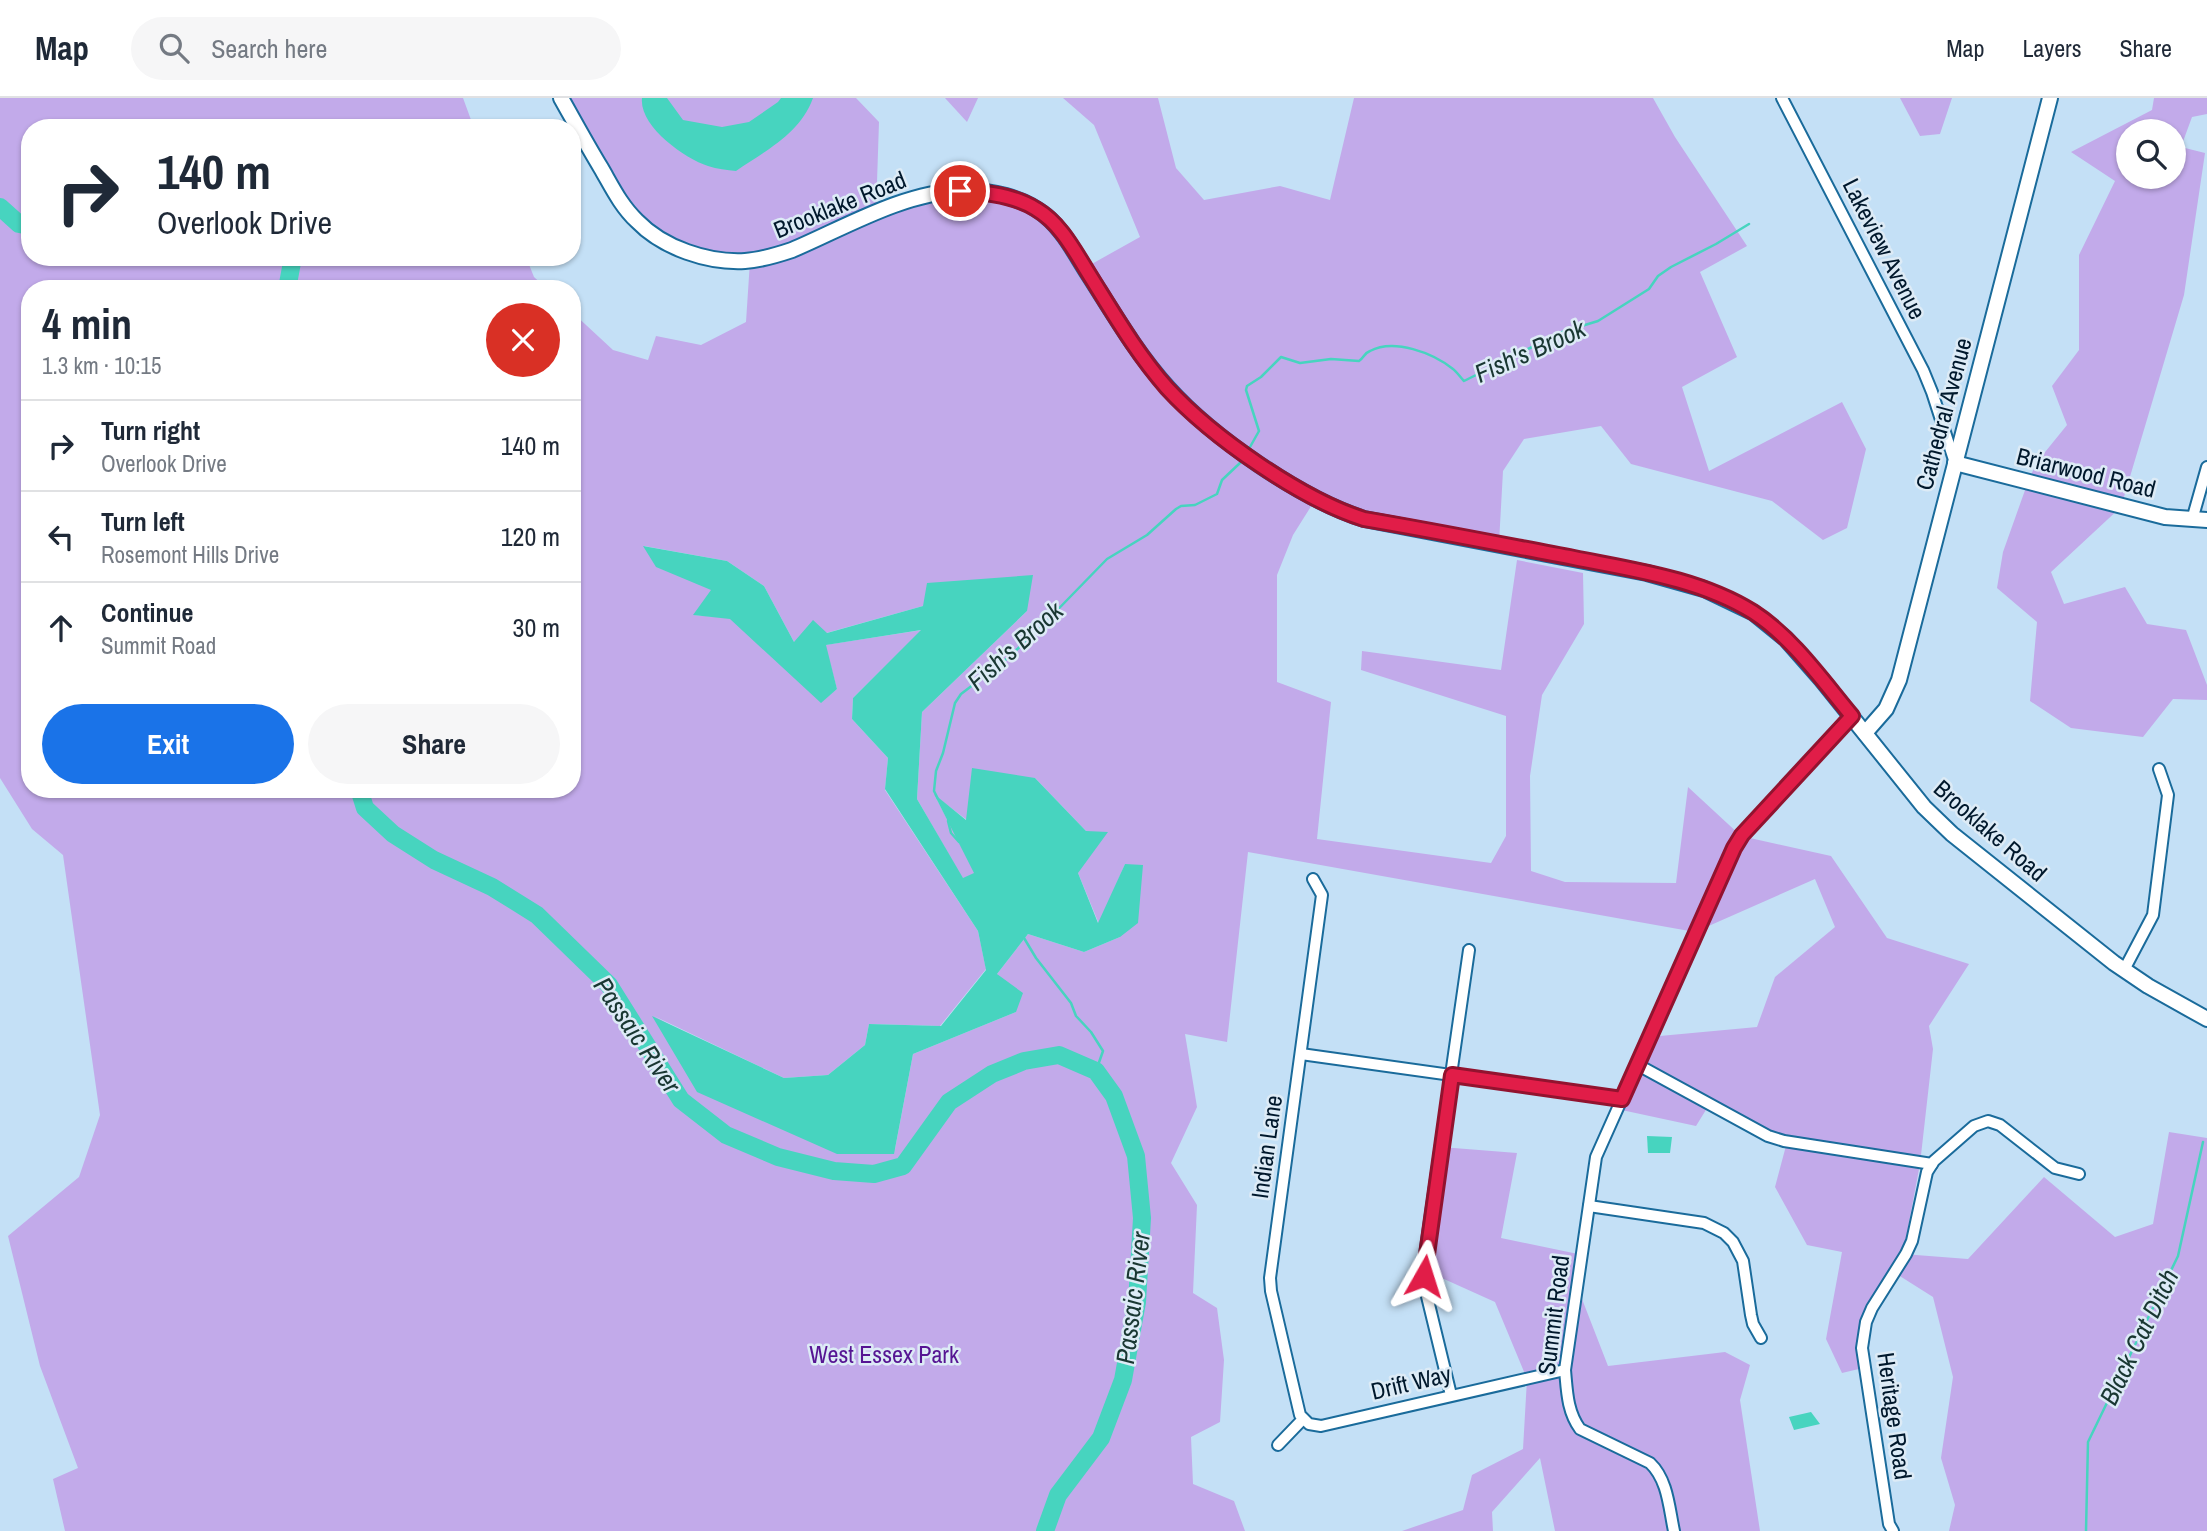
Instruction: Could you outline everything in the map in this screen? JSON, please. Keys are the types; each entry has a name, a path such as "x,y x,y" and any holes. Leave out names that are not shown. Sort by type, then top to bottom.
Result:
{"street":[{"name":"Brooklake Road","path":"561,98 573,119"},
{"name":"Lakeview Avenue","path":"1782,98 1923,370 1955,463"},
{"name":"Cathedral Avenue","path":"1865,733 1886,709 1896,691 2050,98"},
{"name":"Brooklake Road","path":"581,133 618,199 636,221 657,237 687,251 724,261 744,261 776,255 893,206 936,194 975,191 1001,195 1027,204 1048,217 1058,228 1149,366 1173,394 1220,436 1294,486 1324,503 1364,519 1647,573 1704,589 1739,604 1771,626 1822,680 1934,817 2124,970 2207,1019"},
{"name":"Briarwood Road","path":"1955,463 2165,517 2200,520"},
{"path":"2200,520 2207,467"},
{"path":"1852,716 1742,835 1734,848 1638,1065 1768,1136 1932,1164"},
{"path":"2124,970 2153,915 2168,795 2159,769"},
{"name":"Indian Lane","path":"1303,1419 1296,1403 1270,1291 1270,1278 1322,895 1313,879"},
{"path":"1451,1395 1424,1276 1469,950"},
{"path":"1301,1054 1622,1099"},
{"name":"Summit Road","path":"1638,1065 1596,1157 1565,1370 1567,1400 1574,1421 1580,1429 1650,1463 1656,1469 1664,1486 1674,1531"},
{"name":"Heritage Road","path":"1893,1531 1889,1524 1877,1452 1862,1348 1863,1335 1872,1308 1912,1241 1923,1182 1932,1164 1974,1126 1988,1121 2000,1125 2055,1168 2079,1174"},
{"path":"1589,1206 1704,1223 1724,1233 1744,1261 1751,1315 1761,1338"},
{"name":"Drift Way","path":"1303,1419 1309,1424 1321,1426 1451,1395 1531,1380 1565,1370"},
{"path":"1278,1446 1303,1419"}],"green space":[{"name":"West Essex Park","path":"0,98 463,98 471,119 21,119 21,266 530,266 537,280 21,280 21,798 581,798 581,320 613,350 648,360 656,336 701,345 746,322 750,261 673,247 623,206 568,98 856,98 879,122 876,212 950,192 1012,199 1044,215 1081,270 1140,237 1094,125 1063,98 1158,98 1176,168 1204,200 1280,186 1330,200 1354,98 1653,98 1675,137 1747,246 1700,272 1737,357 1682,387 1709,471 1842,402 1866,449 1847,528 1823,540 1772,501 1631,464 1601,426 1524,439 1503,471 1499,543 1365,519 1315,500 1293,535 1277,575 1277,682 1331,702 1317,839 1491,863 1506,836 1506,716 1361,670 1362,651 1501,670 1517,560 1583,573 1584,624 1542,695 1530,776 1531,871 1565,882 1676,883 1688,787 1741,836 1831,856 1887,938 1969,964 1929,1026 1933,1049 1920,1164 1903,1254 1968,1259 2044,1177 2115,1237 2153,1224 2169,1132 2207,1138 2207,1531 1949,1531 1955,1505 1941,1458 1953,1377 1933,1297 1895,1273 1864,1326 1863,1368 1842,1373 1826,1339 1842,1252 1807,1245 1775,1187 1787,1142 1709,1105 1696,1126 1617,1109 1649,1037 1757,1027 1775,977 1835,927 1815,879 1695,932 1248,852 1227,1042 1185,1034 1197,1107 1171,1163 1197,1205 1193,1293 1217,1308 1224,1360 1220,1422 1191,1437 1193,1484 1234,1501 1245,1531 65,1531 53,1479 78,1468 40,1366 8,1236 79,1177 100,1115 63,855 32,829 0,778","holes":["644,546 727,561 764,586 794,642 923,606 1027,611 922,712 917,799 963,879 975,873 935,796 967,820 1035,778 1086,831 1078,873 1099,924 1125,864 1120,937 1084,952 1028,934 997,974 1016,1012 913,1054 895,1149 654,1016 784,1078 828,1075 865,1045 869,1024 940,1026 986,969 978,931 885,790 888,758 852,719 853,698 922,630 825,645 837,689 821,702 730,618 694,615 712,590"]},
{"path":"945,98 978,98 967,122"},
{"path":"1900,98 1952,98 1940,134 1920,136"},
{"path":"2154,98 2207,98 2207,114 2192,117 2186,133 2186,119 2135,119 2152,110"},
{"path":"2116,129 2116,189 2186,189 2186,148 2205,153 2184,295 2121,507 2051,572 2064,604 2125,587 2147,624 2186,630 2207,685 2207,700 2173,699 2143,737 2071,728 2030,701 2037,622 1997,588 2003,552 2029,479 2037,462 2067,425 2052,386 2079,350 2079,255 2115,181 2071,152"},
{"path":"1441,1147 1517,1153 1501,1238 1578,1254 1575,1281 1608,1366 1725,1352 1750,1365 1740,1400 1760,1531 1555,1531 1540,1458 1492,1512 1493,1531 1402,1531 1463,1510 1472,1475 1523,1449 1527,1379 1495,1302 1424,1270"}],"shaded area":[{"path":"642,98 667,98 683,120 722,127 749,122 781,98 813,98 800,122 791,132 736,171 718,169 698,162 665,140 648,119"},
{"path":"643,546 727,561 764,586 794,642 813,620 827,633 923,606 927,583 1033,575 1027,611 922,712 917,799 963,878 974,873 934,794 966,820 972,768 1035,778 1086,831 1108,832 1078,873 1098,923 1125,864 1143,865 1138,923 1120,937 1084,952 1028,934 997,974 1023,993 1016,1012 913,1054 894,1154 837,1154 697,1092 652,1016 784,1078 828,1075 865,1045 869,1024 941,1026 986,970 978,931 885,789 888,758 852,719 853,698 921,630 826,645 837,689 821,703 730,619 693,615 711,590 656,567"},
{"path":"1647,1136 1672,1137 1670,1153 1648,1153"},
{"path":"1811,1412 1820,1424 1794,1430 1789,1417"}],"waterway":[{"name":"Passaic River","path":"0,207 21,224"},
{"name":"Fish's Brook","path":"1250,447 1259,431 1247,386 1261,377 1281,357 1300,363 1331,359 1359,361 1368,352 1380,347 1402,347 1445,363 1464,381 1562,332 1598,321 1649,289 1658,276 1671,267 1749,224"},
{"name":"Passaic River","path":"289,280 291,266"},
{"name":"Fish's Brook","path":"938,799 934,791 936,771 955,703 961,694 1034,634 1107,559 1147,535 1181,506 1195,505 1217,494 1222,480 1240,463"},
{"name":"Passaic River","path":"362,798 365,808 393,834 434,860 492,887 537,915 609,985 681,1100 726,1135 778,1157 834,1171 874,1174 903,1166 949,1102 992,1074 1024,1061 1059,1055 1096,1071 1114,1096 1136,1156 1142,1218 1137,1302 1123,1380 1101,1438 1058,1495 1045,1531"},
{"name":"Fish's Brook","path":"948,821 951,833 959,842"},
{"name":"Fish's Brook","path":"1024,938 1103,1051 1096,1071"},
{"name":"Black Cat Ditch","path":"2086,1531 2088,1442 2178,1256 2203,1142"}],"route":[{"path":"960,191 1001,195 1035,208 1048,217 1071,247 1126,334 1166,387 1207,425 1294,486 1324,503 1364,519 1647,573 1704,589 1739,604 1771,626 1786,639 1852,716 1742,835 1734,848 1622,1099 1452,1075 1424,1276"}]}
